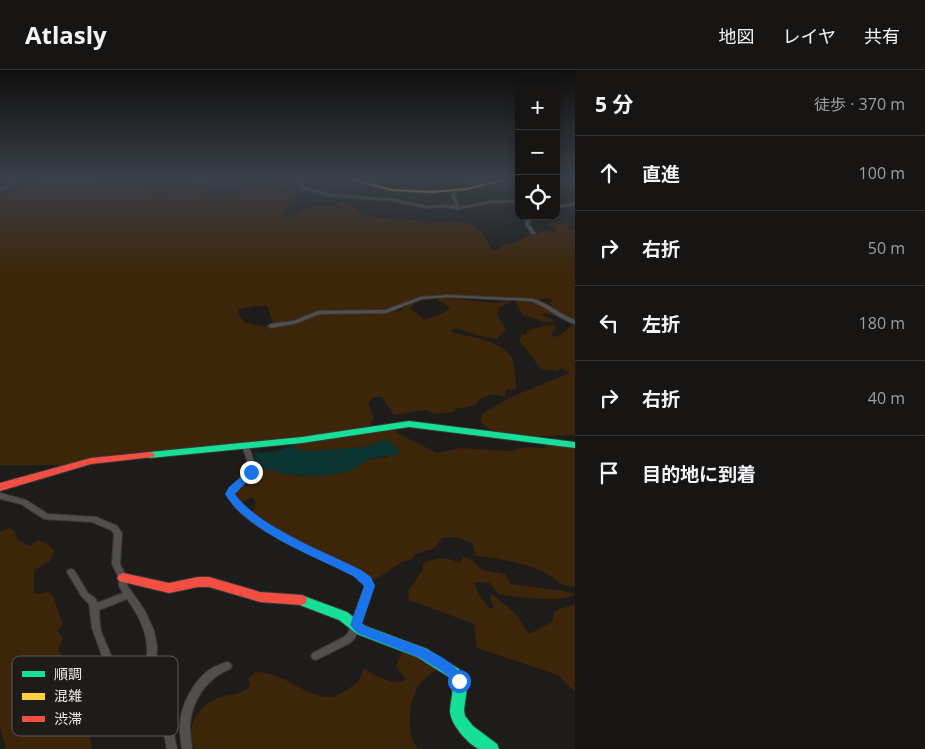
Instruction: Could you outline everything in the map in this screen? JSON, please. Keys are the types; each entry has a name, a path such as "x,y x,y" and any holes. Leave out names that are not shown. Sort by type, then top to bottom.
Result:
{"street":[{"path":"528,220 528,224 533,233"},
{"path":"271,326 295,322 318,313 386,310 421,298 448,296 533,300 542,303 564,318 575,322"},
{"path":"0,487 91,461 302,440 409,424 575,445"},
{"path":"244,446 252,467 251,472 232,489 230,494 232,499 255,520 357,573 367,580 370,586 352,635 347,640 316,656"},
{"path":"0,496 23,502 47,517 93,519 114,528 118,533 116,564 124,586 142,614 149,631 152,656"},
{"path":"71,572 85,595 92,602 96,628 108,656"},
{"path":"122,578 170,588 198,582 209,582 260,597 300,600 343,616 361,630 422,653 454,673 459,681 460,688 456,710 458,718 468,731 492,749"},
{"path":"94,608 129,594"},
{"path":"187,749 185,724 198,689 206,677 216,669 227,666"},
{"path":"169,736 172,749"}],"shaded area":[{"path":"0,211 286,211 282,215 293,216 304,211 358,211 367,216 387,219 423,222 419,223 453,222 470,225 483,233 492,250 497,250 506,244 514,243 529,235 540,233 539,231 556,232 557,229 547,225 550,222 567,223 569,224 567,227 575,230 575,321 557,311 549,304 552,300 547,298 540,300 461,295 420,297 386,310 318,312 274,324 267,306 239,309 238,314 246,323 273,328 298,323 316,315 327,313 394,312 402,310 415,300 417,301 410,309 425,320 445,312 450,307 437,300 438,297 495,303 509,301 511,302 500,307 497,315 506,329 497,339 476,335 456,328 451,330 452,333 497,345 510,355 515,372 516,389 508,389 505,392 505,397 498,395 488,396 478,400 477,404 465,408 456,408 454,412 436,414 425,410 394,415 382,397 373,397 368,404 374,418 369,428 58,467 58,465 0,465"},
{"path":"515,301 535,302 555,314 554,316 544,313 542,315 552,319 554,322 544,322 523,315"},
{"path":"575,324 575,435 510,435 488,428 481,421 483,413 511,397 570,373 561,368 557,371 541,369 519,340 522,334 526,335 527,331 554,325 556,327 551,335 557,337"},
{"path":"396,429 397,433 437,453 461,448 509,451 525,447 545,448 550,444 575,448 575,587 559,582 543,571 507,561 476,556 472,543 456,537 442,538 435,548 415,554 413,559 402,562 375,580 261,521 252,513 256,503 253,497 239,503 234,497 235,493 255,472 256,467 296,476 346,472 368,460 386,457 399,449 386,439 366,447 306,451 296,449 295,444"},
{"path":"9,528 14,531 18,540 30,546 38,540 55,551 49,562 34,570 34,592 38,594 48,592 53,596 63,625 57,630 63,638 58,651 62,656 12,656 12,736 90,736 92,749 6,749 0,727 0,532"},
{"path":"463,556 474,562 482,570 505,574 511,584 575,594 560,599 516,597 498,594 490,583 475,582 478,593 489,608 494,608 490,597 492,594 515,613 529,634 552,622 554,611 575,604 575,692 558,675 477,648 474,624 409,600 408,591 423,570 423,563 442,558 460,563"},
{"path":"403,650 431,661 438,669 419,685 413,700 410,726 411,735 418,749 194,749 191,733 192,726 199,712 210,702 218,698 237,694 245,690 250,686 248,679 255,672 276,676 314,694 333,697 356,683 364,669 390,681 406,680 396,666"}],"water":[{"path":"386,439 399,449 400,453 370,459 343,473 308,476 285,474 256,467 254,452 274,452 295,444 296,449 306,451 366,447"}],"traffic: fast":[{"path":"150,455 302,440 409,424 575,445"},
{"path":"301,600 343,616 361,630 422,653 454,673 459,681 460,688 457,710 458,719 468,731 492,749"}],"traffic: jam":[{"path":"0,487 91,461 150,455"},
{"path":"123,578 169,588 198,582 209,582 260,597 301,600"}],"route":[{"path":"251,472 232,489 230,494 238,505 255,520 273,531 357,573 367,580 370,586 356,625 361,630 422,653 454,673 459,681"}]}
